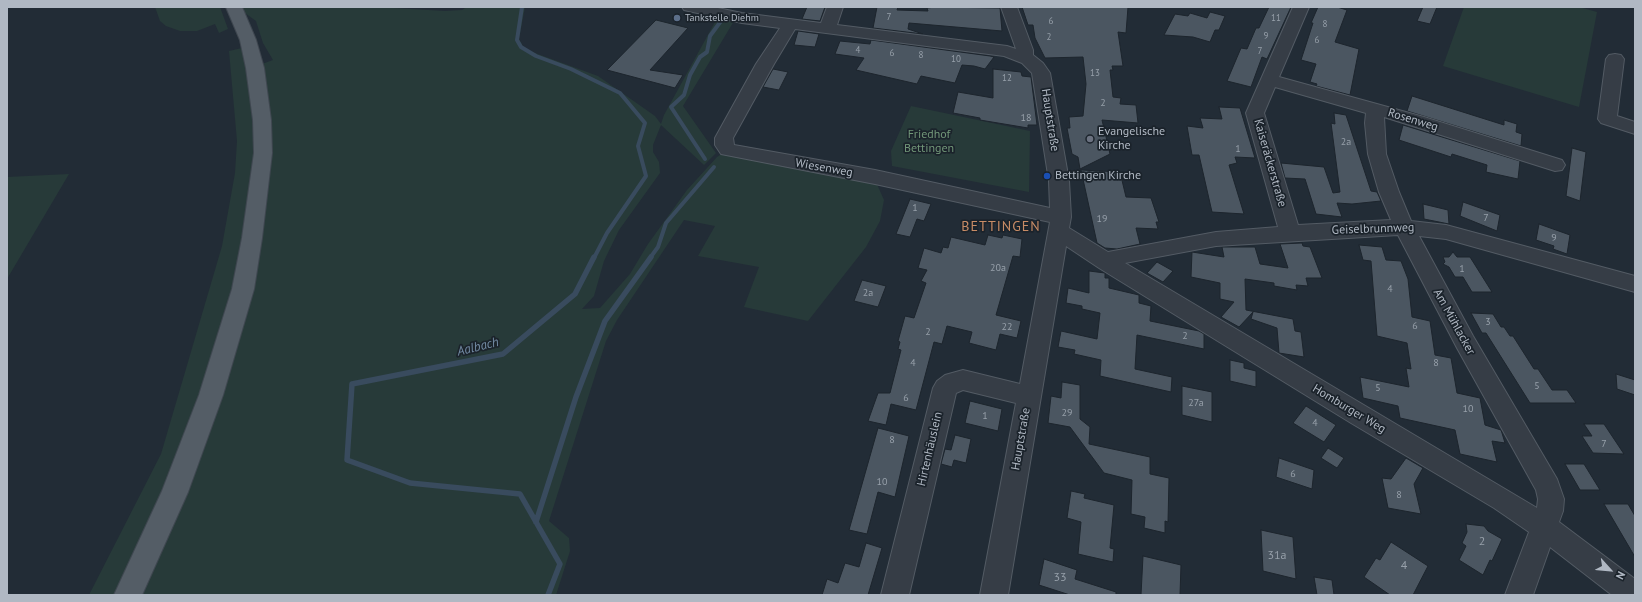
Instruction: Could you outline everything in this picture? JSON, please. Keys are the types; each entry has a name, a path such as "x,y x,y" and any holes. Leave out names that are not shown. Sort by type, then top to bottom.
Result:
{"main road":[{"path":"128,595 175,492 211,395 243,289 252,238 262,153 262,120 255,68 248,40 234,7"}],"street":[{"name":"Hauptstraße","path":"690,7 732,16 1011,52 1024,57 1037,67 1043,79 1060,186 1060,224 994,595"},
{"path":"827,29 835,7"},
{"path":"1009,7 1017,32 1025,50 1024,57"},
{"name":"Kaiseräckerstraße","path":"1290,233 1256,117 1256,109 1301,7"},
{"name":"Wiesenweg","path":"790,24 784,37 765,64 724,138 724,145 728,150 875,177 1060,224"},
{"path":"992,49 997,42 1017,32"},
{"path":"1615,59 1607,119 1635,128"},
{"name":"Rosenweg","path":"1269,80 1376,109 1555,165"},
{"name":"Am Mühlacker","path":"1376,109 1374,123 1377,154 1389,192 1404,227 1465,342 1548,487 1551,499 1550,510 1519,595"},
{"name":"Homburger Weg","path":"1060,224 1067,236 1106,262 1544,527 1580,552 1634,595"},
{"name":"Geiselbrunnweg","path":"1106,262 1116,257 1216,239 1290,233 1404,227 1446,232 1635,284"},
{"name":"Hirtenhäuslein","path":"895,595 945,388 953,382 963,380 1029,396"}],"green space":[{"path":"155,7 220,7 228,29 219,33 215,24 197,31 180,31 166,26 160,21"},
{"path":"242,7 377,7 445,11 462,10 467,7 525,7 519,39 524,48 598,76 655,116 661,124 664,115 715,22 720,19 734,21 683,106 716,153 704,165 661,125 653,145 653,152 659,162 660,173 619,230 604,261 594,296 582,309 600,308 630,274 648,244 687,190 717,157 723,153 876,182 884,200 880,221 866,247 808,321 744,307 759,267 698,256 715,226 684,220 617,320 606,341 549,521 569,538 570,551 556,595 139,595 260,242 269,165 262,64 273,60 263,43 256,21 245,13"},
{"path":"1464,7 1579,7 1597,12 1579,107 1443,66"},
{"path":"242,48 251,93 253,165 250,202 231,295 220,334 172,472 116,595 89,595 161,454 222,246 235,173 237,141 229,51"},
{"name":"Friedhof Bettingen","path":"911,106 1030,131 1029,192 892,166 891,151"},
{"path":"69,174 7,279 7,177"}],"building":[{"path":"807,7 825,7 820,21 802,19"},
{"path":"877,7 898,7 897,10 928,11 927,8 936,7 1000,8 1002,31 909,23 908,29 923,34 873,28"},
{"path":"1022,7 1128,7 1126,33 1118,32 1123,66 1112,66 1113,70 1110,70 1113,97 1121,98 1120,104 1136,105 1138,123 1102,120 1110,154 1080,169 1078,157 1072,154 1067,128 1070,128 1069,117 1083,116 1086,84 1083,57 1045,58 1035,38 1033,25 1028,25"},
{"path":"1269,7 1291,7 1267,59 1262,57 1251,87 1227,81 1241,48 1247,49 1256,28 1259,28"},
{"path":"1318,7 1337,7 1347,10 1335,42 1359,49 1350,95 1316,86 1317,84 1310,82 1316,64 1301,60 1313,23 1311,23"},
{"path":"1423,7 1437,7 1430,24 1417,21"},
{"path":"1210,12 1225,16 1219,30 1215,30 1210,42 1193,37 1164,35 1175,14 1188,16 1190,13 1207,18"},
{"path":"656,20 688,28 650,70 683,75 675,88 607,70"},
{"path":"798,31 819,34 815,47 794,45"},
{"path":"871,40 994,57 985,69 962,65 955,83 921,76 917,84 856,70 864,58 835,54 840,41 870,44"},
{"path":"773,69 788,72 779,90 763,87"},
{"path":"993,69 1021,72 1022,76 1031,77 1037,125 1028,125 1028,128 980,120 980,118 953,113 958,92 993,98"},
{"path":"1412,96 1504,125 1504,120 1517,124 1516,132 1522,134 1521,146 1407,111"},
{"path":"1219,107 1240,108 1255,158 1235,157 1237,163 1229,165 1244,214 1212,212 1199,155 1192,155 1187,126 1203,128 1200,118 1222,119"},
{"path":"1334,113 1346,115 1371,191 1377,192 1381,201 1352,204 1337,203 1342,217 1316,214 1305,179 1285,178 1281,163 1324,167 1333,193 1340,192 1331,123 1335,124"},
{"path":"1403,125 1520,161 1518,179 1486,172 1487,165 1452,154 1451,157 1399,140"},
{"path":"1572,148 1586,152 1580,201 1566,196"},
{"path":"1081,170 1120,172 1126,197 1151,198 1159,222 1156,222 1158,229 1136,228 1140,244 1117,249 1105,248 1097,243"},
{"path":"910,199 931,204 924,221 917,219 910,237 896,234"},
{"path":"1463,202 1500,215 1497,231 1460,216"},
{"path":"1423,204 1448,210 1449,224 1424,219"},
{"path":"1539,224 1570,235 1567,254 1553,249 1554,246 1536,240"},
{"path":"988,235 1002,238 1003,235 1022,239 1020,257 1013,256 996,315 1021,321 1017,338 1000,334 996,350 969,343 972,332 947,326 942,344 934,342 916,410 891,404 886,425 868,421 878,393 890,393 901,350 898,349 900,342 898,341 905,316 914,318 926,283 921,281 927,270 918,268 924,248 941,253 943,247 948,248 951,237 985,245"},
{"path":"1302,243 1303,246 1310,247 1322,278 1306,278 1308,286 1296,285 1297,290 1274,286 1274,283 1245,279 1246,310 1293,319 1295,331 1301,332 1304,357 1279,353 1277,328 1251,319 1253,312 1239,327 1221,317 1234,302 1220,299 1220,283 1191,277 1192,252 1224,257 1222,247 1255,247 1260,264 1288,268 1280,244"},
{"path":"1359,245 1382,247 1386,260 1401,261 1408,279 1412,317 1430,321 1435,355 1451,358 1457,393 1480,398 1485,425 1501,430 1505,443 1492,441 1497,462 1460,454 1455,430 1400,418 1398,406 1363,398 1360,377 1409,387 1406,368 1411,369 1407,343 1377,336 1371,261 1363,260"},
{"path":"1453,252 1457,257 1470,257 1492,292 1472,292 1463,277 1455,277 1449,267 1443,264 1445,262 1443,257 1449,257"},
{"path":"1157,262 1173,271 1163,282 1147,273"},
{"path":"1089,271 1105,273 1105,278 1109,278 1109,288 1139,295 1139,303 1151,306 1150,321 1199,331 1204,334 1204,349 1137,335 1135,369 1172,377 1171,392 1100,376 1101,360 1074,354 1075,350 1058,347 1061,331 1097,339 1100,313 1082,309 1082,306 1066,303 1068,288 1089,293"},
{"path":"862,280 886,286 878,307 854,301"},
{"path":"1471,313 1493,314 1501,327 1504,327 1510,336 1513,336 1534,369 1538,369 1552,390 1567,390 1576,403 1530,403 1486,333 1482,333"},
{"path":"1230,360 1244,363 1244,368 1256,371 1256,387 1230,381"},
{"path":"1616,374 1635,380 1635,395 1617,389"},
{"path":"1062,382 1080,385 1080,419 1090,427 1089,444 1150,457 1150,474 1169,478 1168,522 1165,521 1165,533 1144,528 1145,517 1131,514 1132,480 1104,473 1070,427 1048,423 1051,396 1061,398"},
{"path":"1182,386 1212,392 1212,422 1182,415"},
{"path":"970,401 1002,409 998,431 965,423"},
{"path":"1306,406 1336,425 1324,442 1293,423"},
{"path":"1584,424 1604,424 1624,454 1593,453 1582,436 1592,436"},
{"path":"878,428 909,436 895,497 878,492 867,534 849,530"},
{"path":"955,435 971,439 966,463 954,460 952,467 941,464 945,449 951,450"},
{"path":"1328,448 1344,458 1337,468 1321,458"},
{"path":"1279,458 1314,470 1312,489 1276,477"},
{"path":"1406,458 1423,468 1414,484 1421,514 1388,508 1382,478 1391,479"},
{"path":"1565,464 1584,464 1600,490 1580,490"},
{"path":"1071,491 1085,494 1084,498 1114,505 1110,548 1114,549 1113,562 1078,554 1081,522 1067,518"},
{"path":"1604,504 1628,504 1635,516 1635,557"},
{"path":"1466,524 1484,526 1488,531 1502,539 1492,561 1490,560 1483,575 1459,560 1466,546 1462,543 1467,532"},
{"path":"1261,530 1293,537 1296,579 1263,571"},
{"path":"1391,542 1428,566 1413,595 1390,595 1364,577 1376,558 1380,560"},
{"path":"866,543 882,548 868,595 822,595 827,579 838,583 845,563 859,567"},
{"path":"1143,556 1181,565 1180,595 1141,595"},
{"path":"1044,559 1077,570 1075,579 1116,592 1116,595 1070,595 1039,585"},
{"path":"1314,577 1332,580 1334,595 1317,595"}],"waterway":[{"name":"Aalbach","path":"522,7 517,40 521,47 536,56 571,69 620,93 645,123 638,146 646,176 607,233 594,258"},
{"path":"705,159 671,107 684,95 690,75 700,57 707,52 710,36 721,21"},
{"path":"650,258 658,247 666,223 714,167"},
{"name":"Aalbach","path":"536,522 520,494 410,483 347,460 352,384 503,354 575,294 594,257"},
{"path":"536,522 576,397 605,321 651,257"},
{"name":"Aalbach","path":"536,522 560,564 548,595"}],"place":[{"name":"Tankstelle Diehm","path":"677,18"},
{"name":"Evangelische Kirche","path":"1090,139"},
{"name":"Bettingen Kirche","path":"1047,176"}],"district":[{"name":"BETTINGEN","path":"1001,227"}]}
